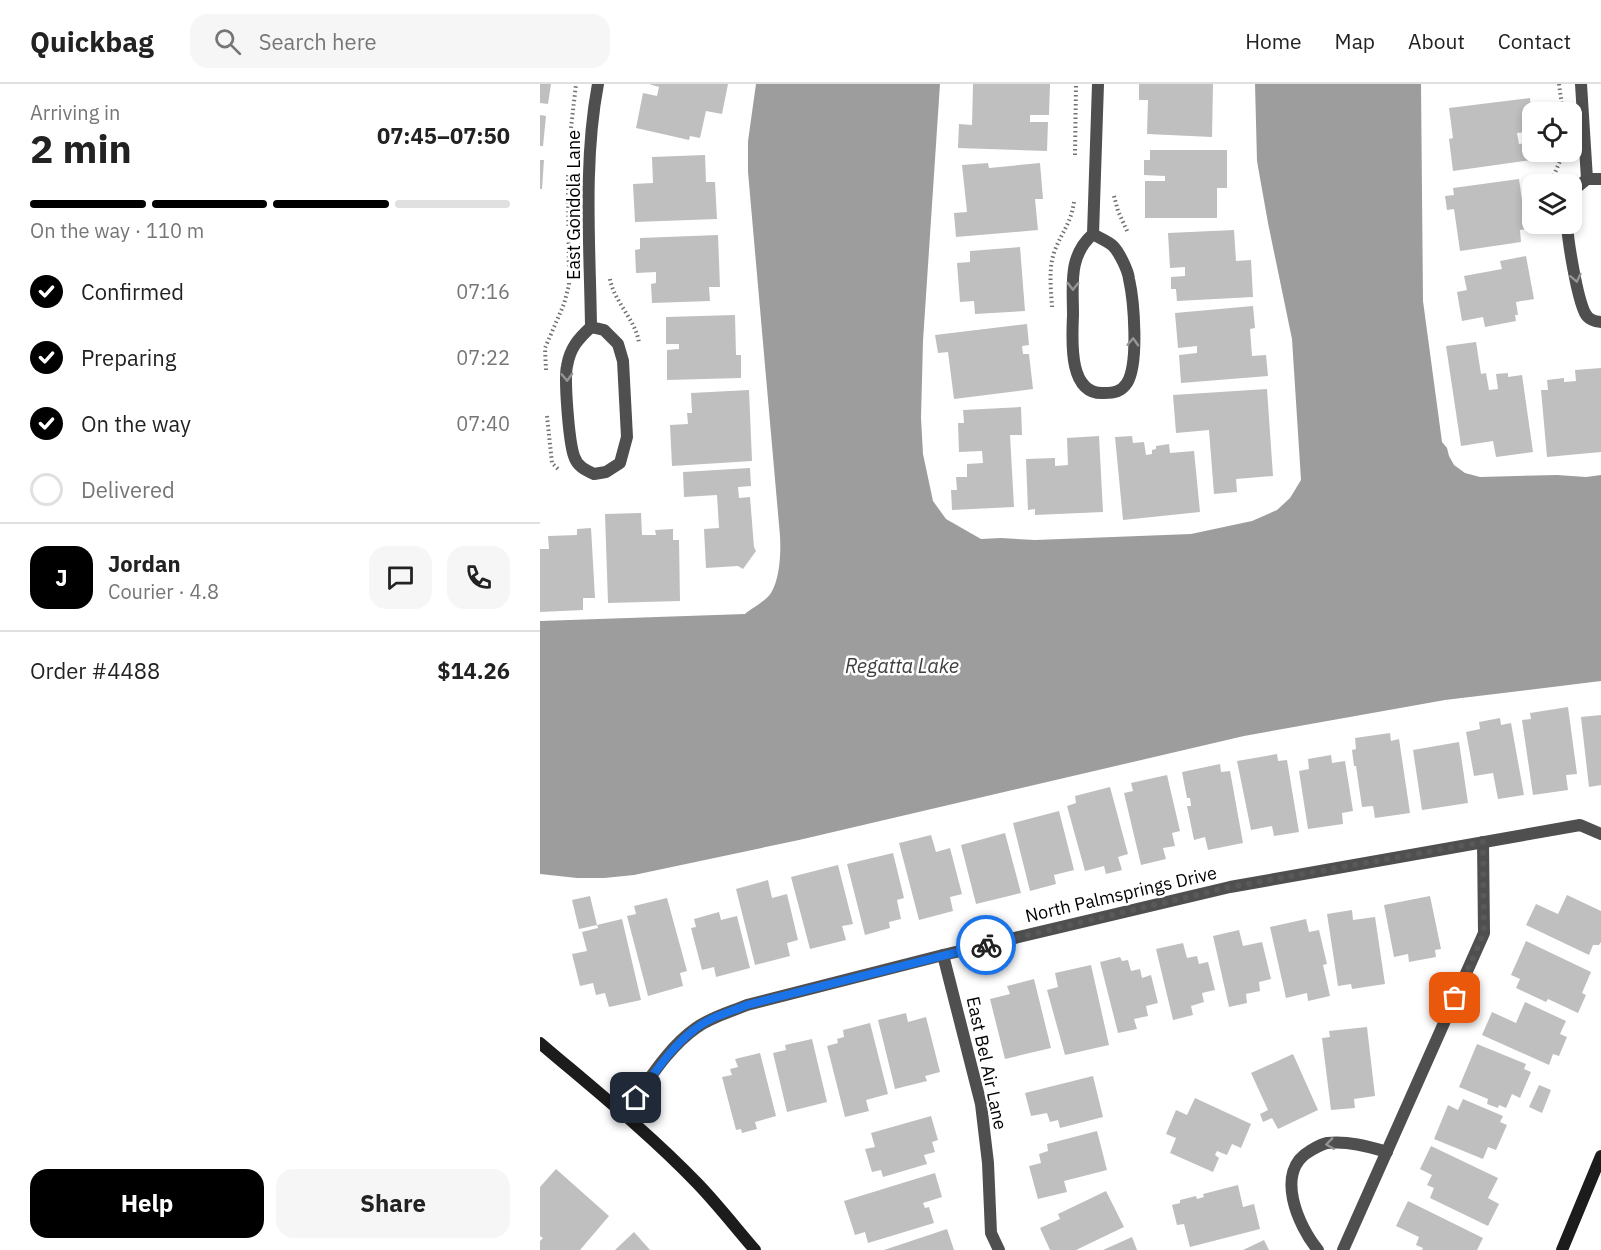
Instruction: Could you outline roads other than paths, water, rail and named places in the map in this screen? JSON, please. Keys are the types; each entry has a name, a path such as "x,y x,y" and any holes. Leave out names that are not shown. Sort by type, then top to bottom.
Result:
{"street":[{"name":"East Gondola Lane","path":"591,327 589,216 591,123 598,84"},
{"path":"1093,234 1114,247 1129,276 1134,325 1132,372 1126,385 1116,393 1095,394 1083,386 1076,373 1072,332 1073,268 1082,244 1093,234 1098,84"},
{"path":"1581,84 1587,179"},
{"path":"1582,183 1587,179 1601,179"},
{"path":"1569,234 1577,284 1586,315 1595,322 1601,322"},
{"path":"591,327 604,330 618,344 623,361 627,437 620,463 606,472 594,474 581,467 574,457 569,418 567,367 576,340 591,327"},
{"name":"North Palmsprings Drive","path":"624,1114 672,1049 696,1028 722,1014 747,1005 943,955 1230,887 1580,825 1601,834"},
{"path":"1342,1250 1484,933 1483,842"},
{"name":"East Bel Air Lane","path":"943,955 981,1104 988,1163 991,1233 999,1250"},
{"path":"540,1043 624,1114 698,1185 755,1250"},
{"path":"1318,1250 1305,1229 1293,1201 1291,1175 1302,1156 1324,1143 1354,1143 1387,1152"},
{"path":"1562,1250 1601,1156"}],"water":[{"name":"Regatta Lake","path":"756,84 940,84 923,341 921,418 923,454 933,501 946,519 981,539 1035,540 1191,534 1252,521 1277,510 1290,498 1301,480 1292,339 1257,161 1255,84 1421,84 1423,301 1442,442 1454,465 1465,473 1480,477 1601,475 1601,681 1445,700 1244,736 799,840 634,875 577,878 540,874 540,621 745,614 769,596 778,573 780,536 748,172 748,141"}]}
